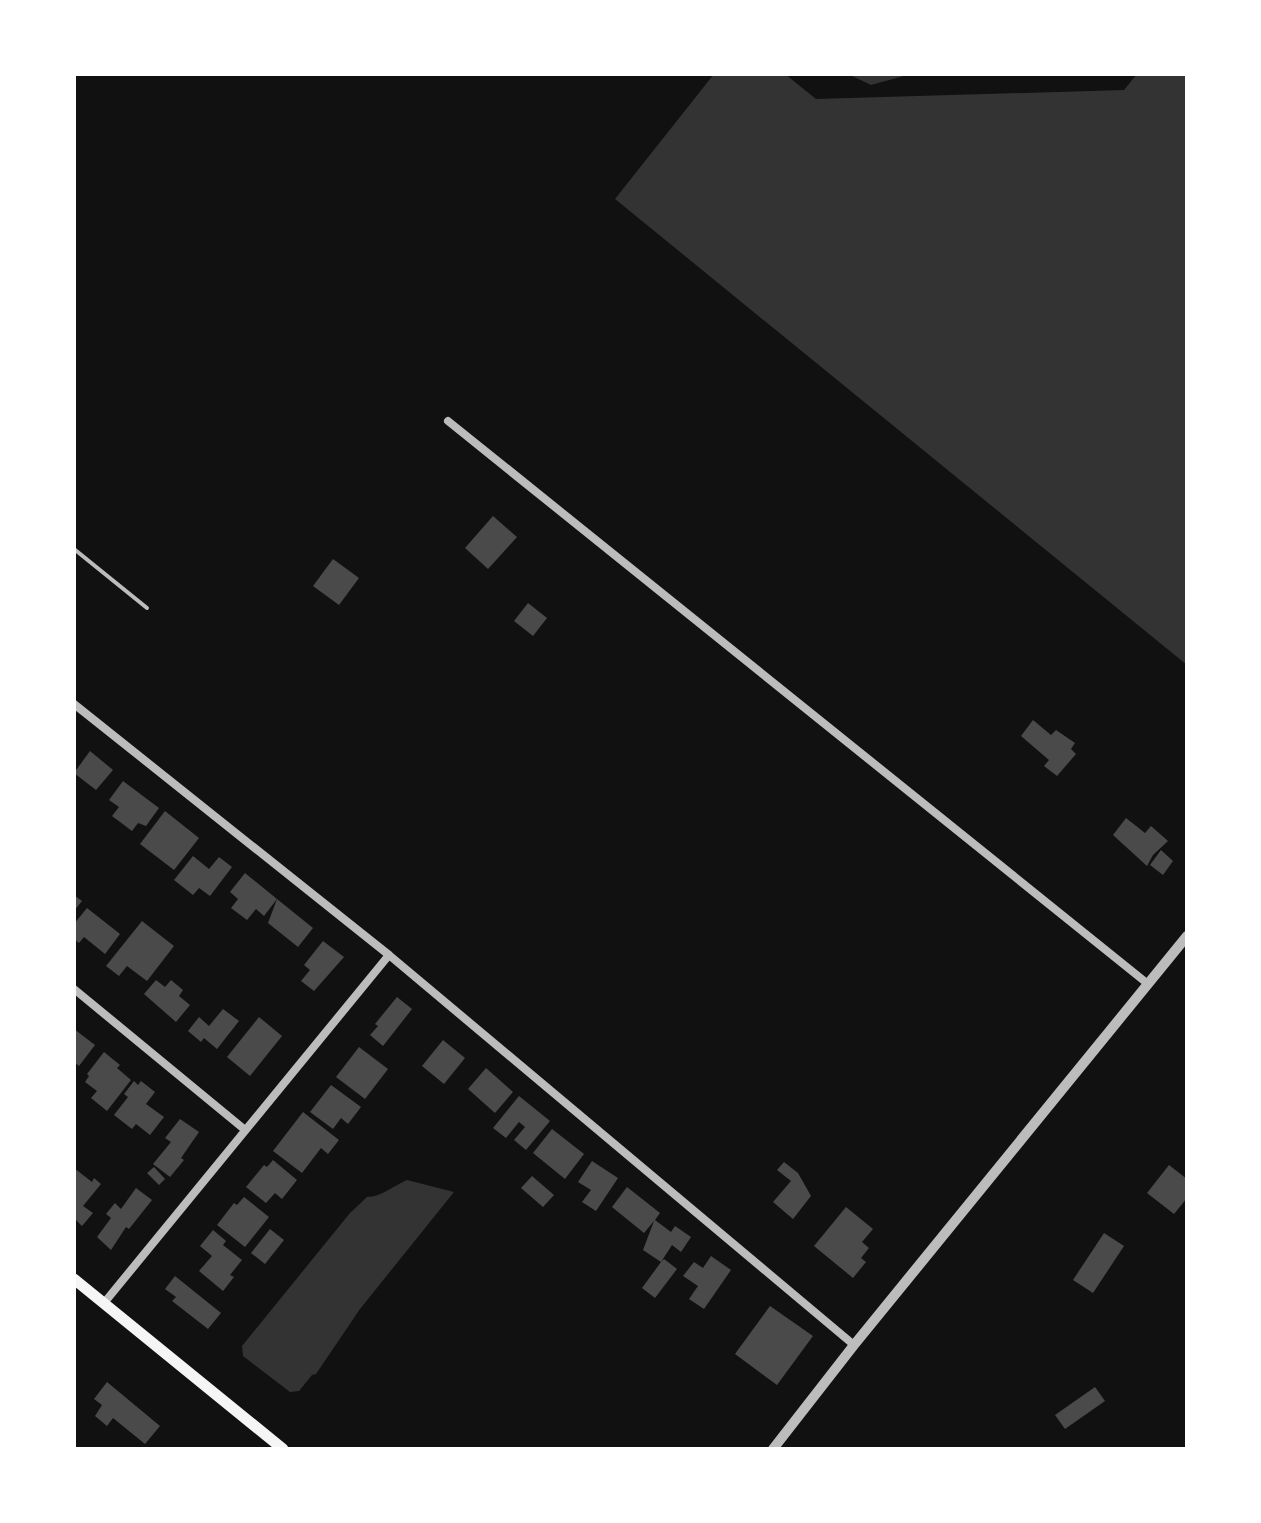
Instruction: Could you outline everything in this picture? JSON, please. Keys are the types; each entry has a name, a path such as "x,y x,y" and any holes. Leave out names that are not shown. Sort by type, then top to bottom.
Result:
{"main road":[{"path":"74,1279 283,1449"}],"street":[{"path":"448,421 1148,984"},
{"path":"74,704 389,955 854,1345"},
{"path":"773,1449 1187,936"},
{"path":"104,1303 389,955"},
{"path":"74,989 244,1129"}],"lane":[{"path":"74,549 147,608"}],"shaded area":[{"path":"714,74 785,74 816,99 1124,90 1137,74 1187,74 1187,665 615,199"},
{"path":"848,74 911,74 871,85"},
{"path":"407,1180 454,1192 360,1309 316,1374 299,1391 290,1392 243,1356 242,1346 350,1213 367,1197"}],"building":[{"path":"493,516 517,537 488,569 465,548"},
{"path":"333,559 359,578 339,605 313,586"},
{"path":"528,603 547,618 533,636 514,621"},
{"path":"1033,720 1051,735 1056,730 1075,743 1071,749 1076,754 1057,776 1044,766 1049,760 1021,736"},
{"path":"90,751 113,770 96,790 74,773"},
{"path":"123,781 159,808 146,826 138,823 132,831 112,816 119,807 109,800"},
{"path":"165,811 199,838 174,870 140,844"},
{"path":"1126,818 1145,833 1151,826 1168,841 1153,855 1147,866 1113,835"},
{"path":"1161,850 1173,861 1163,875 1150,865"},
{"path":"193,856 209,869 219,857 232,867 210,896 199,888 193,895 174,880"},
{"path":"245,873 277,899 264,916 256,909 247,920 231,908 238,899 230,892"},
{"path":"74,895 82,901 74,911"},
{"path":"277,899 313,928 298,947 268,923"},
{"path":"87,908 120,934 105,954 84,937 79,943 74,939 74,924"},
{"path":"142,921 174,946 147,981 127,966 119,976 106,966"},
{"path":"323,941 344,957 314,991 301,981 310,970 304,965"},
{"path":"156,980 165,987 171,980 183,990 179,996 190,1005 176,1022 144,994"},
{"path":"397,997 412,1009 383,1046 370,1035"},
{"path":"223,1009 239,1021 217,1049 204,1038 201,1042 188,1031 199,1017 209,1026"},
{"path":"259,1017 282,1036 250,1076 227,1057"},
{"path":"74,1029 95,1045 79,1066 74,1062"},
{"path":"443,1040 465,1058 444,1084 422,1066"},
{"path":"359,1047 388,1069 365,1099 336,1077"},
{"path":"104,1052 120,1065 117,1068 131,1080 107,1111 91,1098 97,1091 85,1082 89,1076 87,1074"},
{"path":"486,1068 513,1092 495,1113 468,1089"},
{"path":"134,1081 138,1085 141,1081 155,1092 146,1104 164,1117 150,1135 136,1124 132,1129 114,1115 128,1097 124,1094"},
{"path":"331,1085 361,1107 348,1124 341,1118 333,1129 310,1112"},
{"path":"519,1096 550,1121 526,1150 514,1140 525,1127 519,1122 506,1138 493,1128"},
{"path":"303,1112 339,1140 328,1154 321,1148 302,1173 273,1151"},
{"path":"180,1119 199,1132 181,1158 184,1160 170,1177 153,1164 171,1142 165,1138"},
{"path":"552,1129 584,1154 565,1179 533,1153"},
{"path":"273,1160 297,1180 282,1199 275,1193 266,1203 246,1187 264,1165 267,1167"},
{"path":"592,1161 618,1178 596,1211 582,1202 591,1190 578,1182"},
{"path":"784,1162 798,1173 811,1196 793,1219 773,1202 791,1181 777,1170"},
{"path":"1169,1165 1187,1179 1187,1198 1174,1214 1147,1193"},
{"path":"154,1167 165,1179 159,1185 147,1173"},
{"path":"74,1168 92,1182 94,1178 101,1184 83,1206 93,1213 82,1226 76,1220 74,1222"},
{"path":"532,1176 554,1195 543,1207 521,1188"},
{"path":"627,1187 660,1213 655,1220 671,1232 675,1226 691,1237 681,1252 672,1245 661,1262 643,1250 654,1221 644,1233 612,1207"},
{"path":"136,1188 152,1200 129,1229 126,1227 111,1250 97,1237 111,1218 106,1214 115,1203 121,1209"},
{"path":"244,1197 269,1217 245,1247 217,1225 234,1203 237,1205"},
{"path":"846,1207 873,1229 862,1242 869,1248 861,1258 866,1262 853,1278 814,1246"},
{"path":"270,1229 284,1240 265,1264 251,1253"},
{"path":"213,1230 226,1241 223,1245 242,1260 223,1291 199,1271 212,1256 200,1246"},
{"path":"1104,1233 1124,1246 1093,1293 1073,1280"},
{"path":"711,1256 731,1270 704,1309 689,1299 698,1286 683,1276 694,1262 703,1268"},
{"path":"664,1259 677,1269 655,1298 642,1288"},
{"path":"175,1276 221,1313 208,1329 172,1301 176,1297 165,1289"},
{"path":"770,1306 813,1336 777,1385 735,1354"},
{"path":"107,1382 160,1426 145,1444 113,1418 107,1426 95,1416 102,1405 94,1399"},
{"path":"1095,1387 1105,1401 1065,1429 1055,1415"}]}
